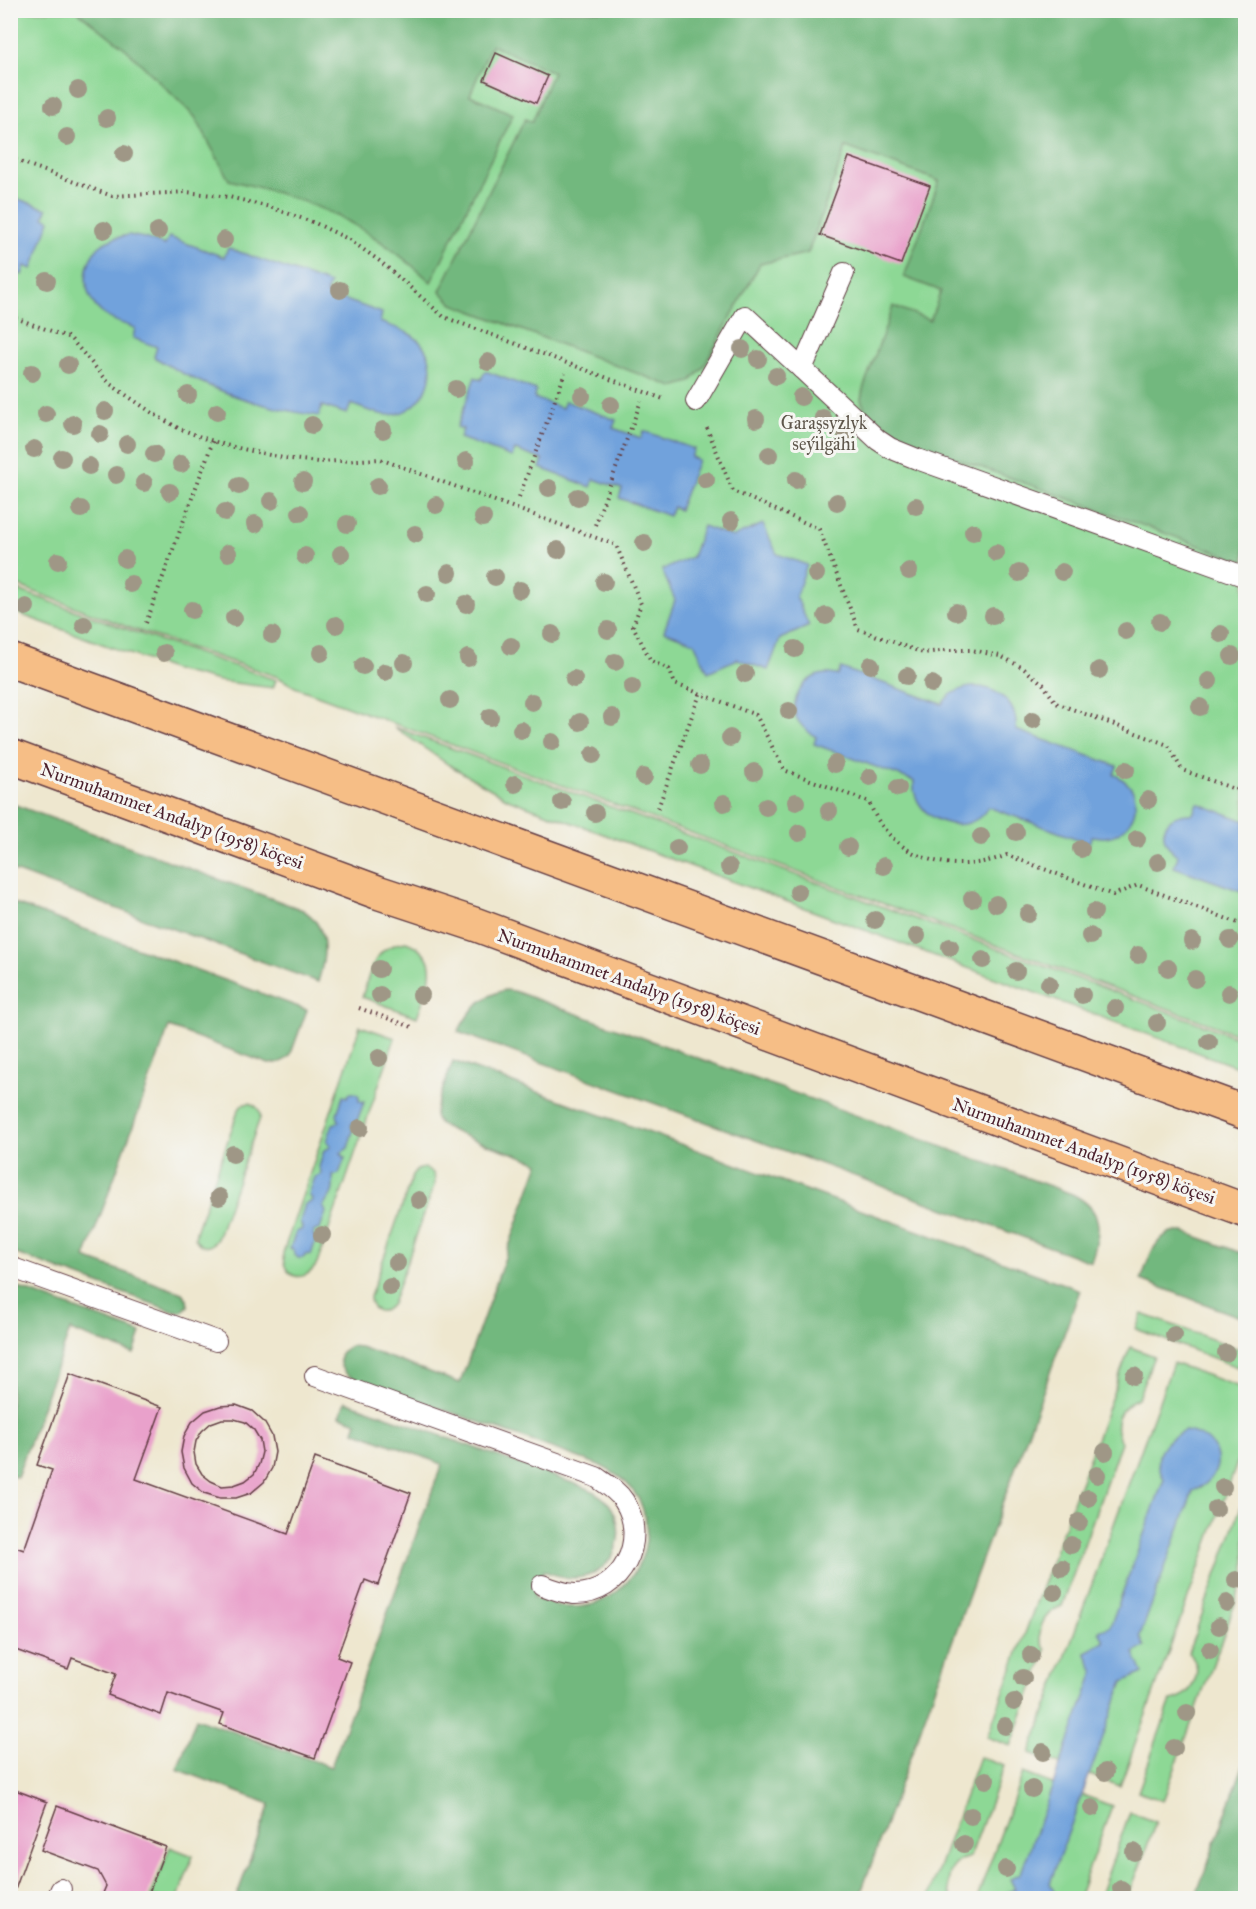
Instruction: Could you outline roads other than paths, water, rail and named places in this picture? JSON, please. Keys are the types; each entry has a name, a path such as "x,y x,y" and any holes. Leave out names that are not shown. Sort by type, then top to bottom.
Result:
{"main road":[{"path":"10,660 1245,1113"},
{"name":"Nurmuhammet Andalyp (1958) köçesi","path":"10,756 377,892 477,925 1245,1211"}],"lane":[{"path":"802,369 844,273"},
{"path":"696,401 745,316 878,440 890,448 1245,577"},
{"path":"10,1267 216,1341"},
{"path":"315,1376 596,1478 610,1486 623,1499 631,1515 634,1532 633,1546 627,1563 616,1577 604,1586 589,1592 573,1594 542,1585"}],"water":[{"path":"10,196 47,209 44,217 50,220 32,269 25,266 22,275 11,271"},
{"path":"129,235 165,245 169,237 224,257 228,248 330,284 326,293 382,313 380,322 404,331 420,342 429,358 431,370 425,392 409,409 399,414 382,414 351,404 347,414 322,406 319,416 254,402 213,387 173,368 154,357 157,347 133,338 135,328 113,320 102,313 95,306 88,289 87,271 93,254 106,242"},
{"path":"485,371 536,390 534,398 562,408 565,401 616,420 613,428 641,438 644,431 694,449 691,457 698,460 679,510 673,507 669,516 619,498 622,489 594,479 591,487 540,468 543,460 515,450 512,457 460,438 463,429 457,427 475,377 481,380"},
{"path":"763,524 777,554 807,565 796,596 809,626 780,639 768,670 737,659 708,672 694,642 664,631 675,600 662,570 692,557 703,526 733,537"},
{"path":"841,668 942,704 952,694 964,688 989,689 1009,704 1015,716 1016,730 1117,766 1114,774 1133,790 1134,794 1135,808 1130,822 1120,832 1113,835 1092,836 1089,843 988,807 979,818 968,823 942,822 931,816 921,806 915,795 914,781 814,744 816,737 804,728 796,717 795,703 805,683 817,676 838,675"},
{"path":"1197,803 1245,821 1245,880 1241,891 1174,867 1178,856 1166,842 1165,828 1174,817 1193,814"},
{"path":"350,1093 355,1093 359,1096 359,1101 364,1102 357,1121 352,1123 353,1131 348,1148 341,1153 345,1158 339,1174 333,1176 332,1192 323,1206 326,1212 320,1229 314,1231 313,1234 316,1239 311,1255 307,1254 303,1258 298,1258 294,1250 290,1248 296,1232 301,1230 300,1222 305,1204 311,1202 309,1195 315,1177 320,1175 319,1167 324,1150 330,1145 327,1141 333,1124 339,1122 337,1114 343,1096 347,1097"},
{"path":"1185,1431 1198,1434 1208,1441 1214,1448 1217,1467 1205,1485 1193,1491 1140,1636 1145,1647 1134,1653 1143,1673 1123,1682 1050,1883 1055,1894 1047,1898 995,1898 1015,1889 1010,1879 1021,1873 1094,1672 1085,1652 1104,1642 1099,1631 1110,1627 1164,1479 1159,1463 1161,1450 1170,1439"}],"park label":[{"name":"Garaşsyzlyk seýilgähi","path":"824,433"}]}
